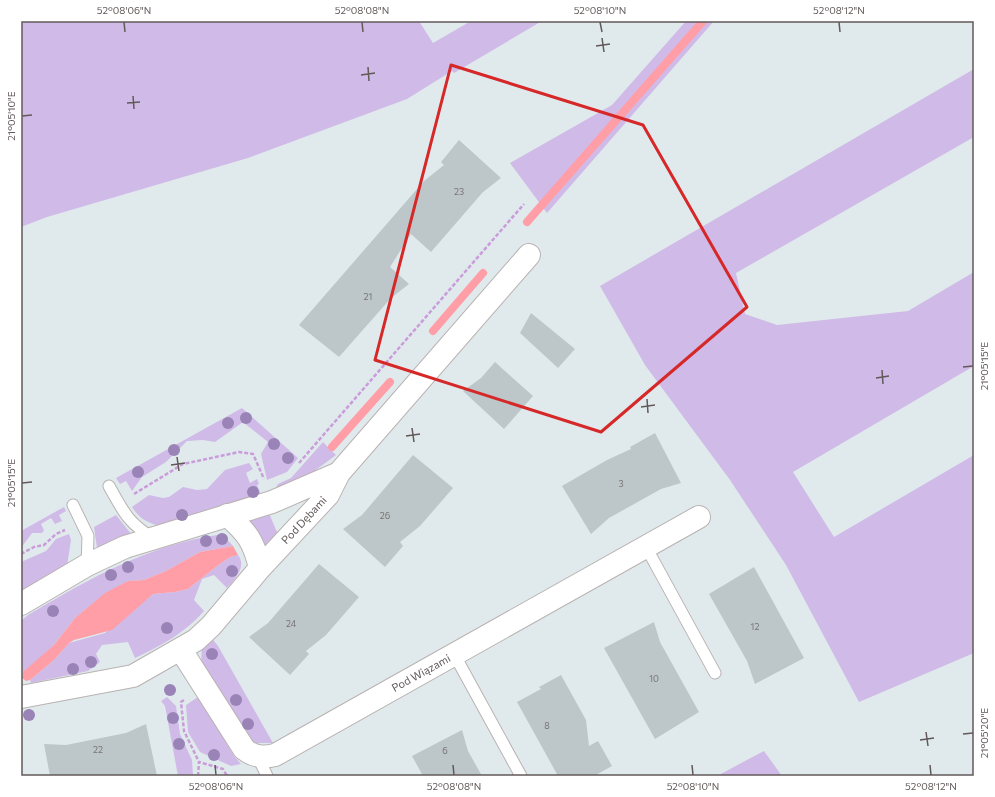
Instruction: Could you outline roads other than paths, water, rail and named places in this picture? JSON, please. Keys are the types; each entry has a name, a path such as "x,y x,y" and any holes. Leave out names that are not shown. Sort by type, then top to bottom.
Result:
{"street":[{"name":"Pod Dębami","path":"21,697 133,676 181,650 196,640 211,626 260,568 328,495 339,473 529,256"},
{"path":"21,604 87,565 125,547 272,502 339,473"},
{"path":"227,516 240,527 253,543 260,568"},
{"name":"Pod Wiązami","path":"181,650 244,749 263,766 275,755 699,518"}],"lane":[{"path":"109,486 129,521 138,529 154,538"},
{"path":"74,505 88,536 87,565"},
{"path":"646,547 716,672"},
{"path":"454,654 521,776"}],"waterway":[{"path":"527,222 703,21"},
{"path":"433,331 483,273"},
{"path":"332,447 390,382"}]}
